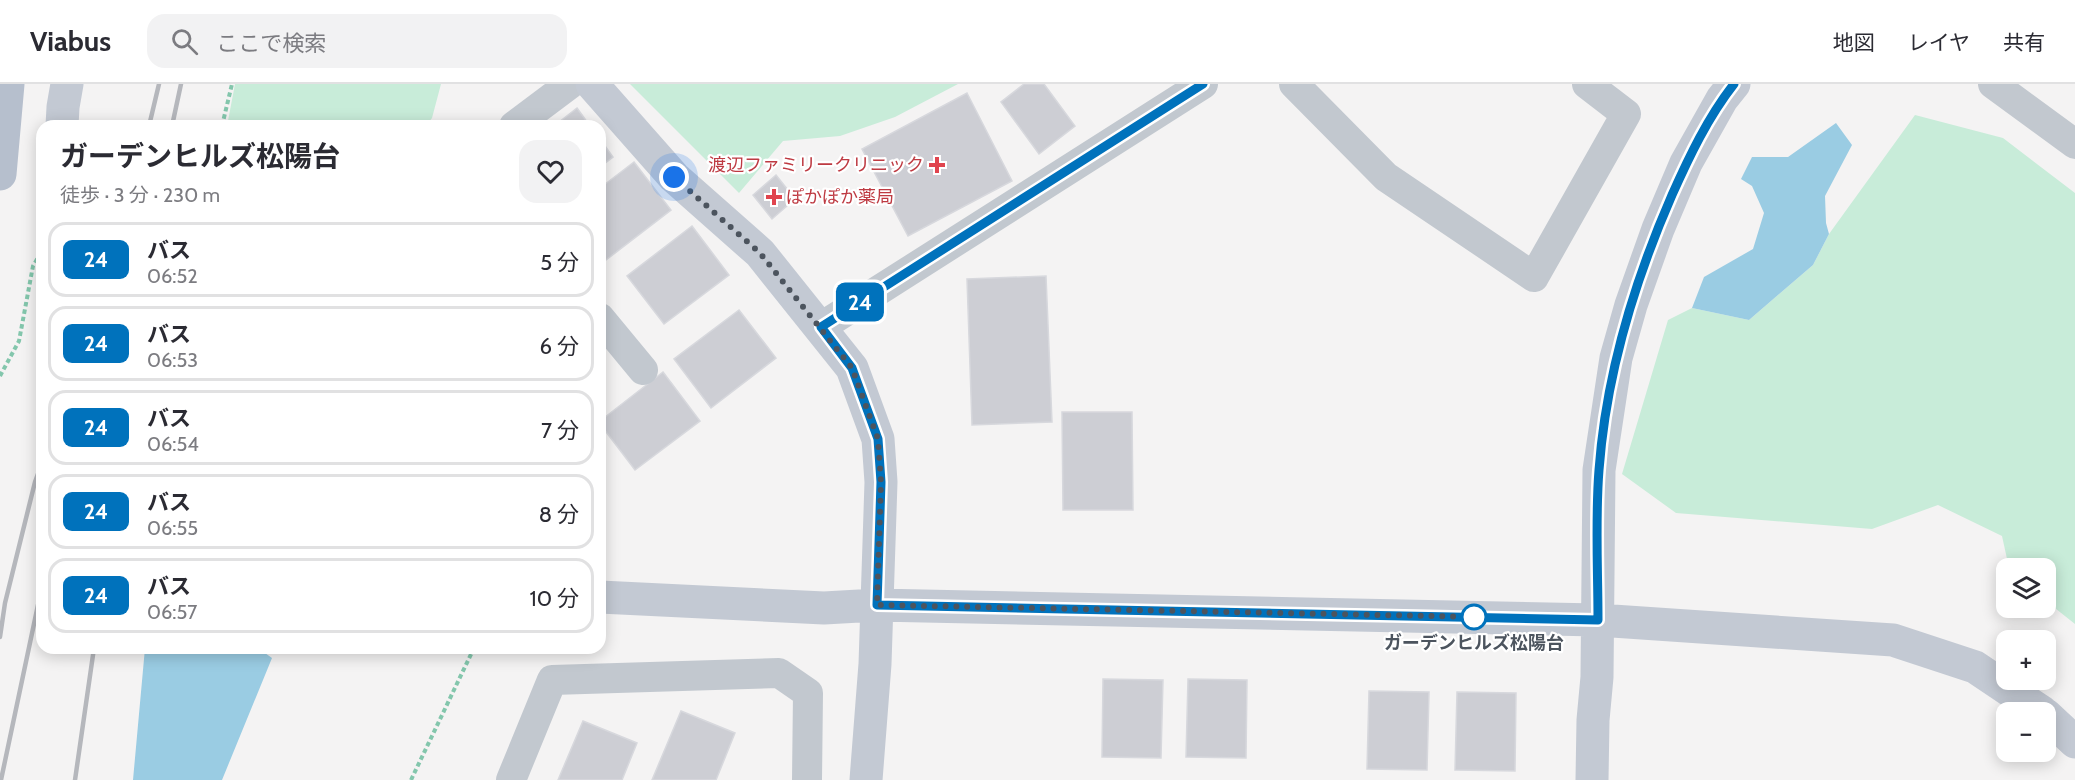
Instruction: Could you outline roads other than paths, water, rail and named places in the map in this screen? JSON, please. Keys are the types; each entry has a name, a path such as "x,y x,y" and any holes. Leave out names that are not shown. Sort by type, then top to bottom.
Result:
{"main road":[{"path":"0,174 9,84"}],"street":[{"path":"62,120 67,84"},
{"path":"522,120 570,84"},
{"path":"592,84 674,177 760,253 852,368 878,439 881,482 875,664 866,780"},
{"path":"821,327 1203,84"},
{"path":"1293,84 1386,177 1534,277 1626,114 1587,84"},
{"path":"1592,780 1593,720 1597,677 1599,470 1616,358 1631,305 1658,229 1686,164 1722,99 1734,84"},
{"path":"1994,84 2075,144"},
{"path":"606,325 643,370"},
{"path":"606,597 824,608 877,605 1598,620 1893,640 1975,667 2027,702"},
{"path":"511,780 552,680 779,673 808,693 807,780"},
{"path":"2056,724 2075,742"}],"water":[{"path":"1836,123 1852,145 1825,196 1826,223 1829,234 1813,265 1749,320 1692,308 1704,277 1753,249 1764,213 1752,186 1741,179 1752,157 1788,157"},
{"path":"144,654 266,654 272,658 222,780 133,780"}],"railway":[{"path":"150,120 159,84"},
{"path":"173,120 181,84"},
{"path":"0,637 5,603 36,479"},
{"path":"1,780 36,614"},
{"path":"75,780 93,654"}],"place":[{"name":"渡辺ファミリークリニック","path":"937,165"},
{"name":"ぽかぽか薬局","path":"774,197"},
{"name":"ガーデンヒルズ松陽台","path":"1474,617"}]}
